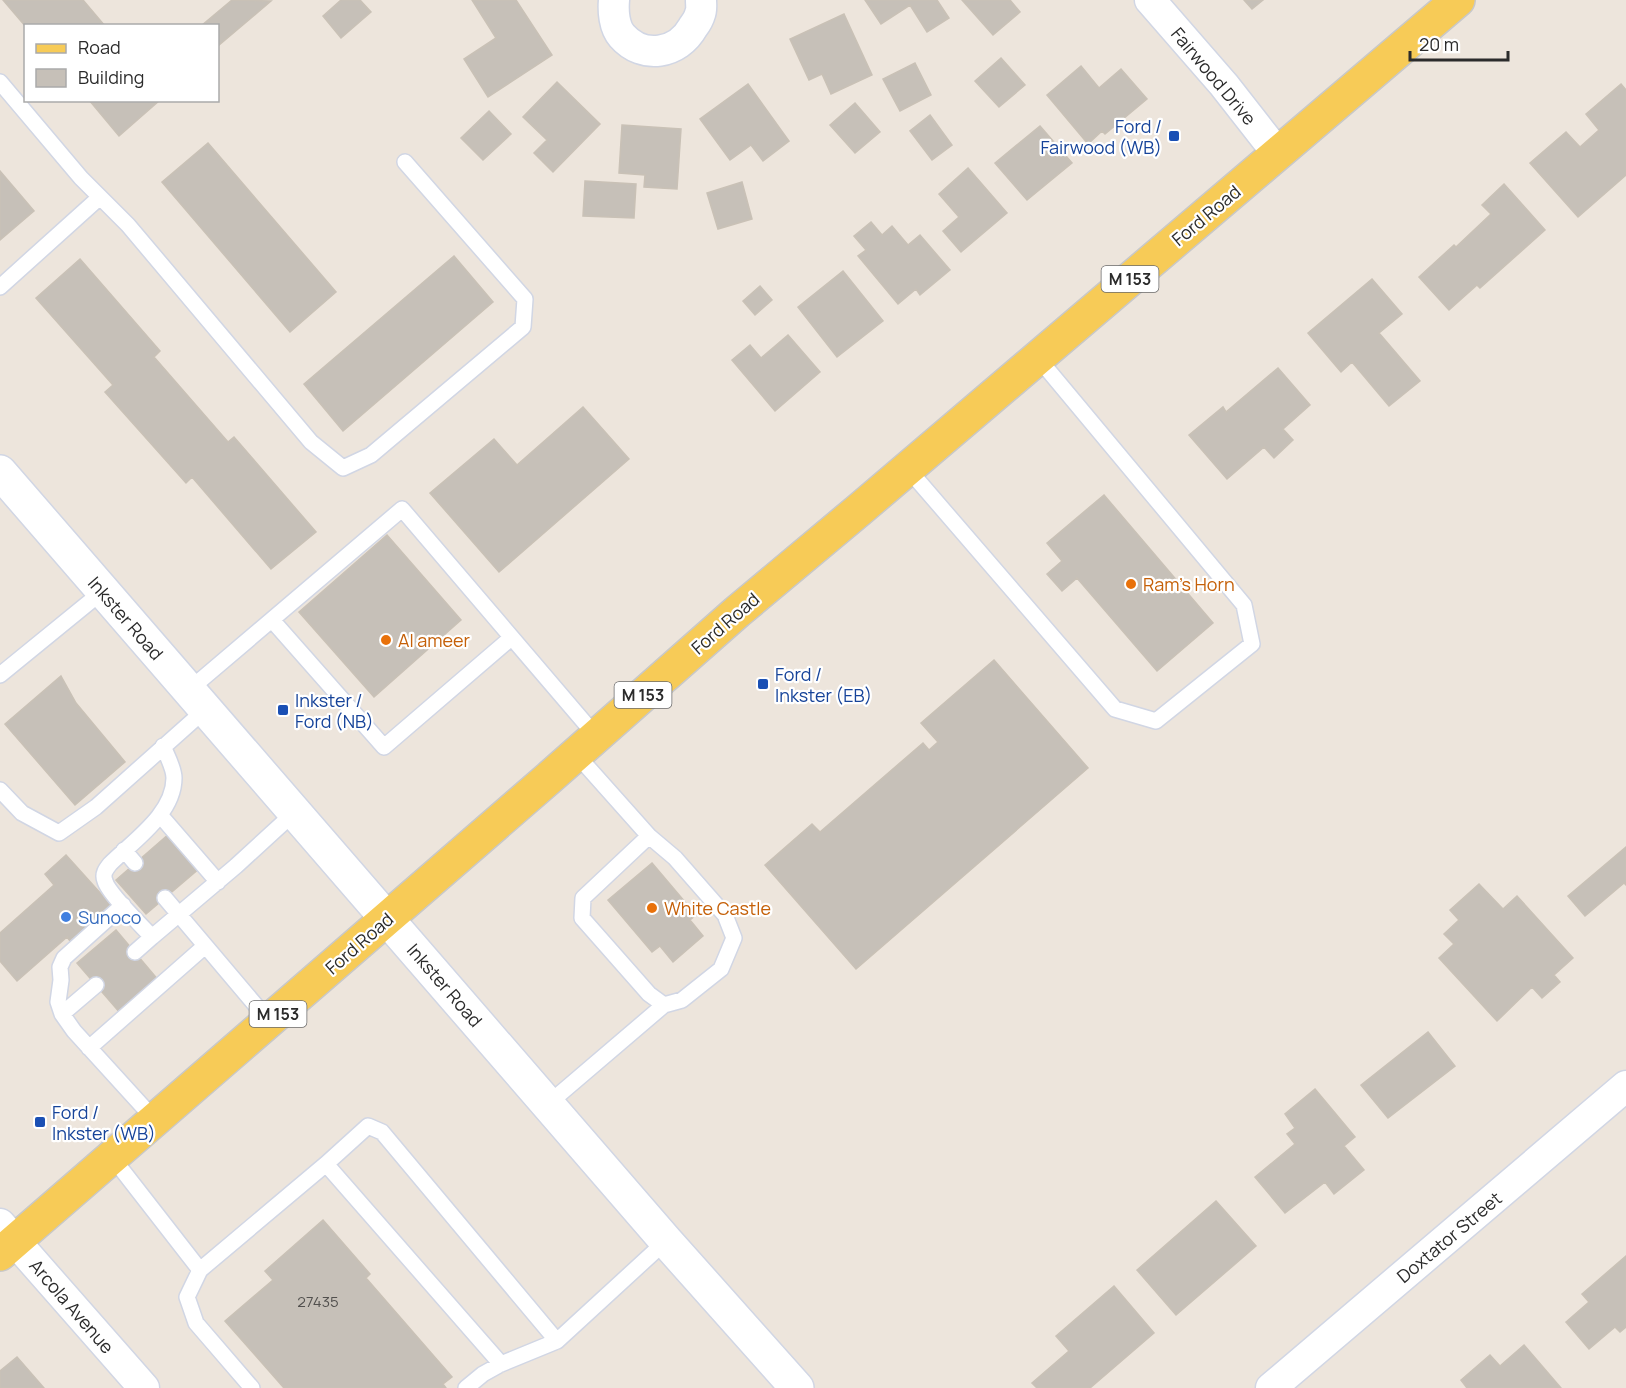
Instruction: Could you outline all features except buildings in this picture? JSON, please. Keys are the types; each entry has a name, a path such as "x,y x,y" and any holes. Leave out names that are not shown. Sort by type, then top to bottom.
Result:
{"main road":[{"name":"Ford Road","path":"5,1240 112,1157 737,612 1458,0"},
{"name":"Inkster Road","path":"2,480 103,591 666,1241 797,1388"}],"street":[{"path":"614,0 613,12 620,35 636,48 655,52 673,48 689,35 701,13 701,0"},
{"name":"Fairwood Drive","path":"1150,0 1224,86 1278,154"},
{"name":"Doxtator Street","path":"1271,1388 1626,1086"},
{"name":"Arcola Avenue","path":"5,1240 144,1388"}],"lane":[{"path":"0,82 81,178 128,225 311,442 343,468 371,455 523,327 525,300 405,162"},
{"path":"0,286 100,196"},
{"path":"908,469 1115,709 1156,721 1252,644 1244,605 1038,358"},
{"path":"0,790 22,813 59,833 96,807 163,746 198,700 272,620 402,509 512,638 650,836 675,858 725,915 734,938 721,969 682,1000 664,1005 548,1104"},
{"path":"0,675 103,591"},
{"path":"272,620 384,747 512,638"},
{"path":"152,937 110,890 104,880 105,870 153,825 171,792 174,778 163,746"},
{"path":"135,952 218,882 295,812"},
{"path":"160,815 218,882"},
{"path":"650,836 583,898 582,918 649,994 664,1005"},
{"path":"124,850 135,863"},
{"path":"165,898 269,1022"},
{"path":"123,905 64,958 60,967 58,1002 74,1030 155,1120"},
{"path":"89,1048 205,946"},
{"path":"63,1014 96,985"},
{"path":"252,1388 196,1323 187,1297 200,1270 368,1126 382,1132 557,1341"},
{"path":"112,1157 200,1270"},
{"path":"326,1164 501,1364"},
{"path":"466,1388 483,1374 501,1364 557,1341 666,1241"}],"place":[{"name":"Ford / Fairwood (WB)","path":"1174,136"},
{"name":"Ram's Horn","path":"1131,584"},
{"name":"Al ameer","path":"386,640"},
{"name":"Ford / Inkster (EB)","path":"763,684"},
{"name":"Inkster / Ford (NB)","path":"283,710"},
{"name":"White Castle","path":"652,908"},
{"name":"Sunoco","path":"66,917"},
{"name":"Ford / Inkster (WB)","path":"40,1122"}]}
